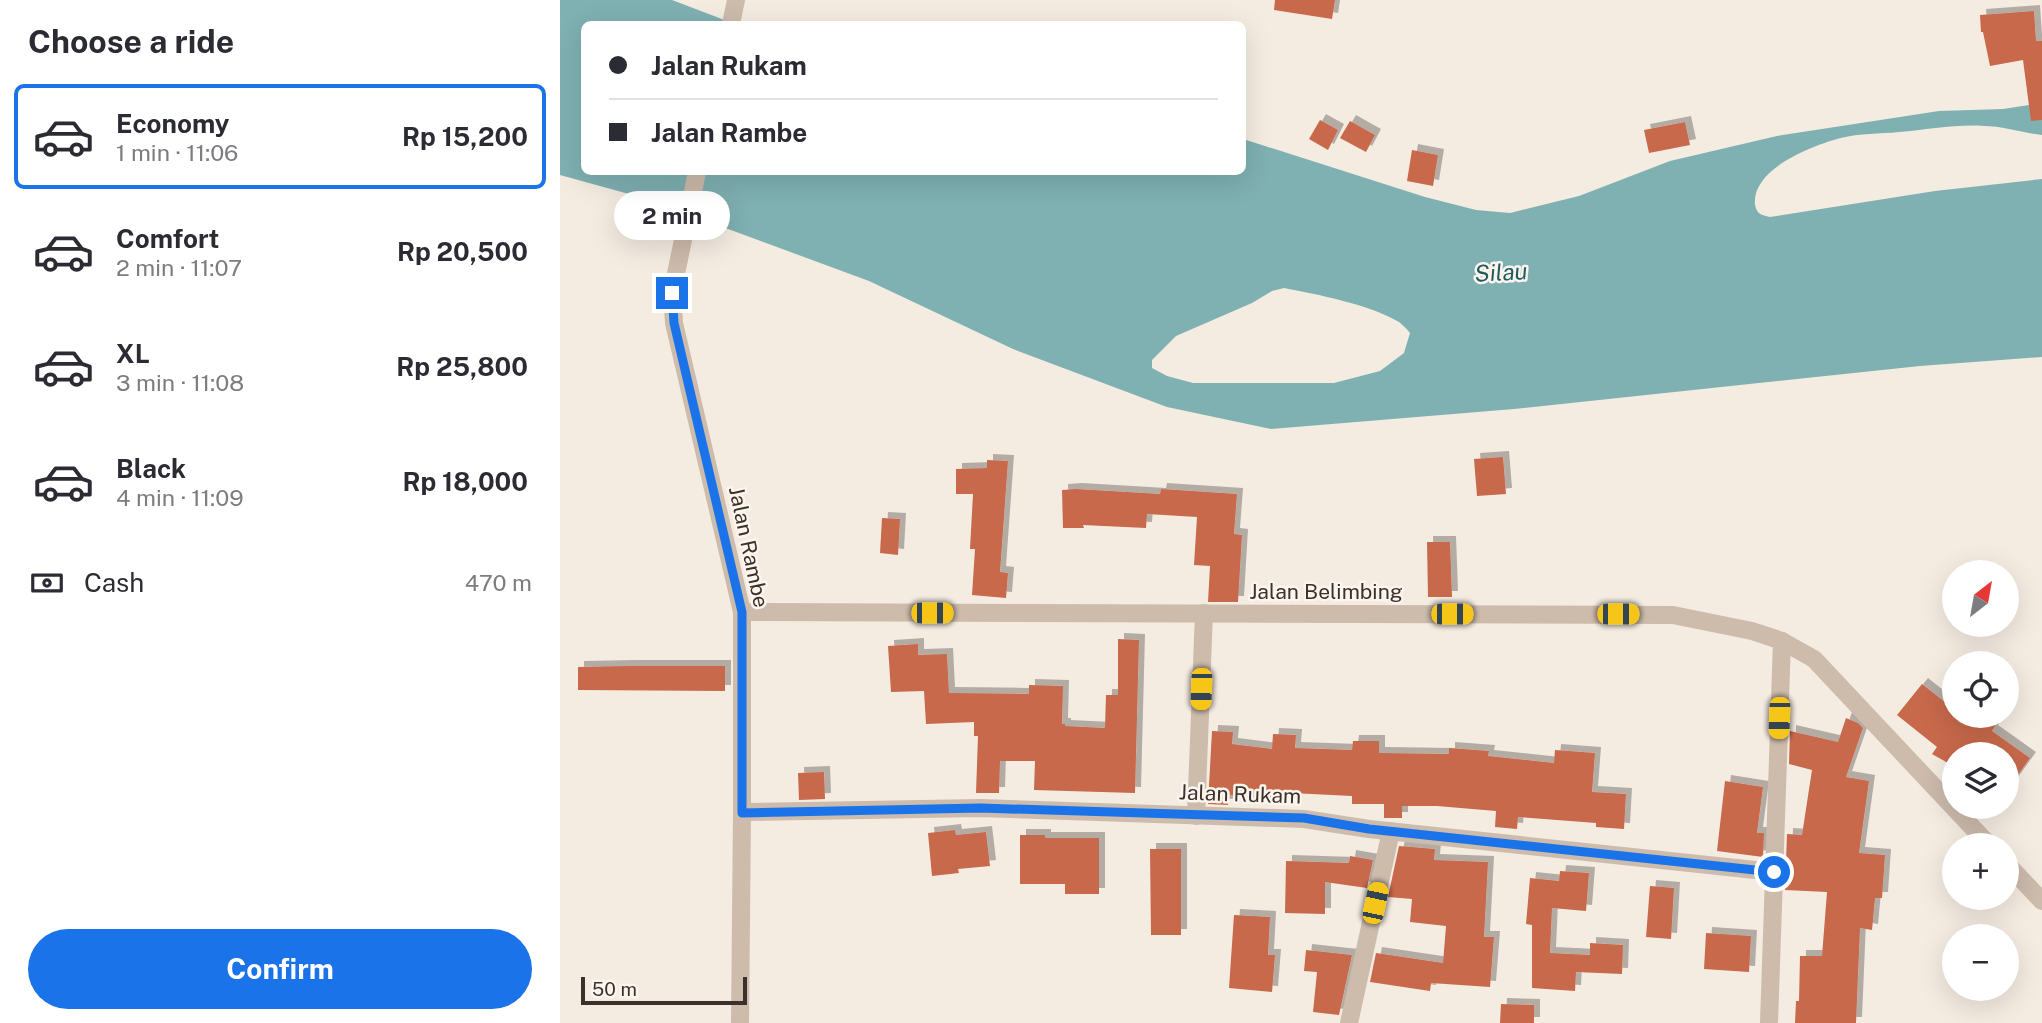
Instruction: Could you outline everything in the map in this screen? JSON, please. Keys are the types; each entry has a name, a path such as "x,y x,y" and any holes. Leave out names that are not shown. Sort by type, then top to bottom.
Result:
{"street":[{"path":"732,21 736,0"},
{"name":"Jalan Rambe","path":"696,175 672,293 674,323 742,612 740,1023"},
{"name":"Jalan Belimbing","path":"742,612 1673,615 1752,631 1782,641 1814,659 1978,833"},
{"path":"1196,816 1204,613"},
{"path":"1769,1023 1782,641"},
{"name":"Jalan Rukam","path":"742,813 980,808 1304,818 1391,831 1774,872"},
{"path":"1349,1023 1391,831"},
{"path":"2019,877 2042,901"}],"water":[{"name":"Silau","path":"560,0 672,0 727,21 581,21 581,175 1246,175 1246,140 1425,197 1476,210 1510,213 1579,196 1670,161 1777,136 1939,111 2003,109 2042,103 2042,135 1998,127 1963,126 1855,135 1829,141 1800,153 1773,170 1756,192 1755,205 1760,214 1770,217 1935,191 2042,179 2042,357 1920,366 1514,409 1271,429 1167,407 1013,349 869,281 647,199 560,175","holes":["1284,288 1359,305 1399,322 1410,333 1404,353 1380,371 1334,383 1193,383 1167,376 1152,368 1152,360 1176,336 1252,303 1272,291"]}],"building":[{"path":"1275,0 1335,0 1332,19 1274,10"},
{"path":"2034,11 2036,41 2042,41 2042,120 2031,121 2023,60 1990,66 1981,32 1980,15"},
{"path":"1320,120 1338,130 1328,150 1309,139"},
{"path":"1350,121 1375,135 1366,152 1340,138"},
{"path":"1685,122 1690,145 1649,153 1644,130"},
{"path":"1412,150 1438,155 1433,186 1407,181"},
{"path":"1503,457 1506,494 1477,496 1474,459"},
{"path":"987,460 1008,461 1000,572 1008,573 1006,598 972,595 975,549 970,549 973,494 956,494 956,469 987,468"},
{"path":"1161,489 1237,494 1234,534 1242,535 1238,602 1208,602 1210,566 1194,565 1197,517 1147,514 1146,528 1083,525 1084,528 1063,528 1062,490 1160,494"},
{"path":"882,518 900,519 898,555 880,553"},
{"path":"1427,542 1450,542 1452,597 1428,597"},
{"path":"1118,639 1139,640 1135,793 1034,790 1035,761 1000,761 999,793 976,793 978,736 974,736 974,722 926,724 924,691 891,692 888,646 918,644 918,655 947,654 949,693 1029,694 1029,685 1063,686 1062,724 1105,728 1106,695 1118,695"},
{"path":"725,666 725,691 578,690 578,667"},
{"path":"1922,684 1942,700 1942,728 1994,728 1992,731 2007,742 1942,742 1942,760 1932,754 1937,747 1897,715"},
{"path":"1846,718 1863,728 1846,777 1869,781 1859,853 1885,855 1882,898 1875,898 1872,930 1860,928 1856,1023 1795,1023 1796,1001 1799,1001 1800,956 1822,956 1827,892 1785,890 1787,834 1802,835 1812,770 1789,764 1790,731 1838,742"},
{"path":"1212,731 1233,732 1232,744 1272,749 1273,734 1296,735 1295,748 1352,750 1353,741 1379,741 1379,753 1449,754 1449,748 1489,751 1488,756 1554,763 1555,750 1595,753 1592,792 1626,794 1624,829 1596,827 1596,823 1518,817 1517,829 1495,827 1496,811 1437,806 1402,806 1402,818 1384,818 1384,804 1352,804 1352,796 1291,793 1290,804 1229,795 1228,805 1208,804"},
{"path":"2019,750 2030,758 2019,773"},
{"path":"824,772 825,799 799,800 798,773"},
{"path":"1725,781 1763,787 1757,833 1764,833 1763,857 1717,851"},
{"path":"955,830 956,835 986,832 990,866 958,869 959,873 932,876 928,833"},
{"path":"1020,835 1099,838 1099,894 1065,894 1065,884 1020,884"},
{"path":"1399,846 1435,849 1434,860 1488,862 1484,937 1494,937 1490,987 1431,983 1430,991 1370,982 1376,953 1443,963 1446,926 1410,922 1412,899 1388,897"},
{"path":"1150,849 1181,849 1181,935 1151,935"},
{"path":"1350,856 1373,860 1367,888 1325,882 1325,914 1285,913 1286,861 1349,863"},
{"path":"1560,871 1589,873 1586,911 1552,908 1550,953 1590,955 1590,943 1623,945 1622,974 1576,972 1575,991 1532,988 1532,925 1526,924 1530,878 1559,881"},
{"path":"1650,886 1674,888 1671,939 1646,937"},
{"path":"1234,915 1270,917 1268,955 1275,955 1272,992 1229,988"},
{"path":"1706,933 1751,936 1749,972 1704,969"},
{"path":"1306,950 1352,955 1339,1015 1313,1012 1317,972 1304,971"},
{"path":"1501,1004 1534,1005 1534,1023 1500,1023"}],"route":[{"path":"672,293 674,323 742,612 742,813 980,808 1304,818 1369,829 1774,872"}]}
